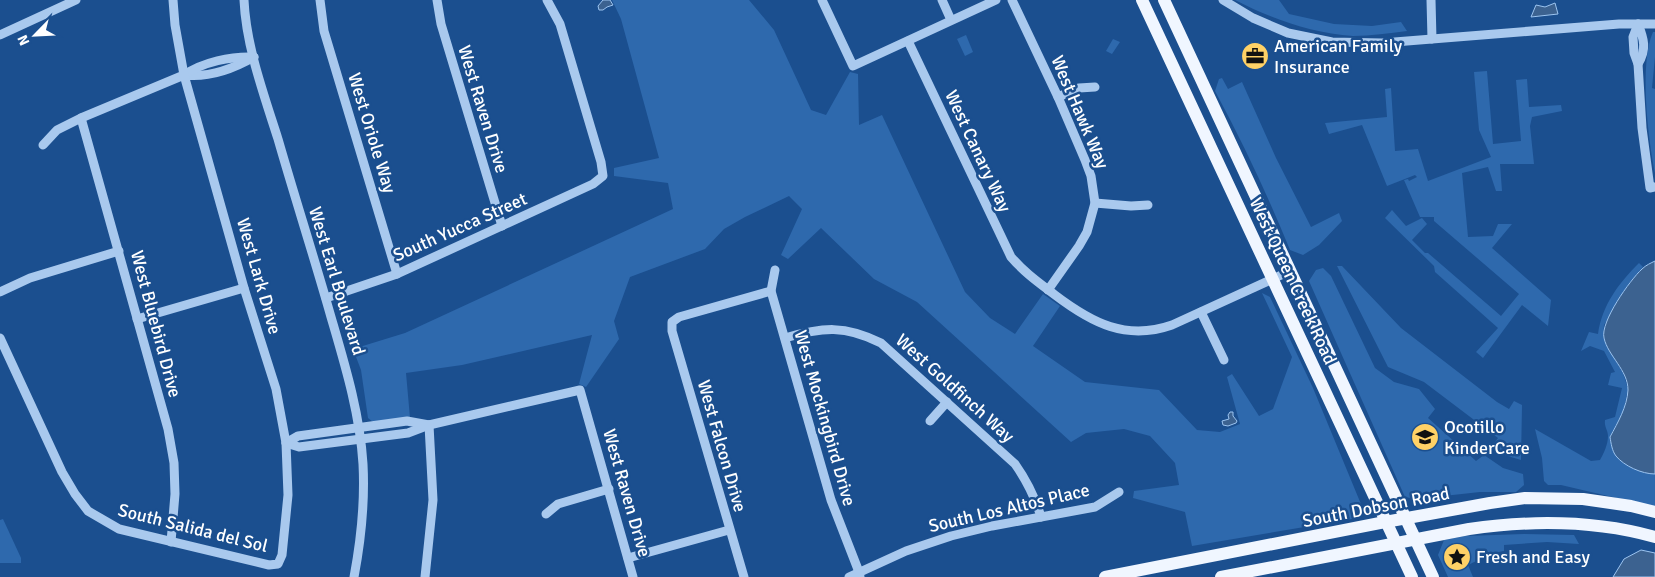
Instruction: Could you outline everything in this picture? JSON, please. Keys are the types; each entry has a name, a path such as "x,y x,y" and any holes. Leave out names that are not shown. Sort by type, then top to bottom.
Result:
{"main road":[{"name":"West Queen Creek Road","path":"1142,0 1412,577"},
{"name":"West Queen Creek Road","path":"1164,0 1433,577"},
{"path":"1153,22 1166,32 1185,71 1190,76 1201,80"},
{"name":"South Dobson Road","path":"1105,577 1490,503 1533,498 1583,499 1623,504 1655,512"},
{"path":"1221,577 1497,525 1549,523 1592,525 1655,537"}],"street":[{"path":"0,35 76,0"},
{"name":"West Lark Drive","path":"173,0 175,25 184,75 244,288 276,390 286,443 288,495 282,555 278,564"},
{"name":"West Earl Boulevard","path":"244,0 246,24 258,73 348,375 359,427 364,497 360,546 354,577"},
{"name":"West Oriole Way","path":"320,0 324,31 397,274"},
{"name":"West Raven Drive","path":"437,0 441,24 502,226"},
{"name":"South Yucca Street","path":"326,298 397,274 593,184 603,176 601,162 560,24 547,0"},
{"path":"822,0 853,66 996,0"},
{"path":"942,0 951,20"},
{"name":"West Hawk Way","path":"1012,0 1058,97 1091,176 1095,204 1087,232 1048,290"},
{"path":"1223,0 1253,18 1288,33 1316,40 1362,44 1619,24 1655,24"},
{"path":"1431,0 1432,39"},
{"path":"1638,24 1644,38 1644,54 1638,64 1642,128 1653,188"},
{"name":"West Canary Way","path":"908,41 1011,257 1024,272 1086,316 1103,325 1123,330 1143,332 1156,330 1201,312 1290,271"},
{"path":"43,145 57,130 81,118 184,75 198,76 237,67 254,57"},
{"path":"1058,97 1079,88 1095,87"},
{"name":"West Bluebird Drive","path":"81,118 168,429 174,463 175,494 171,542"},
{"path":"1095,204 1148,205"},
{"path":"0,292 30,278 119,251"},
{"name":"West Mockingbird Drive","path":"775,270 771,291 831,500 859,574"},
{"path":"137,319 244,288"},
{"name":"West Falcon Drive","path":"744,577 672,331 672,322 679,317 771,291"},
{"path":"1201,312 1224,360"},
{"name":"West Goldfinch Way","path":"785,338 811,330 831,329 852,331 881,344 1014,464 1026,480 1036,499 1041,517"},
{"name":"South Salida del Sol","path":"0,338 62,472 88,511 119,529 269,565 278,564"},
{"name":"West Raven Drive","path":"429,425 580,390 634,577"},
{"path":"930,421 947,402"},
{"path":"286,443 298,436 359,427 407,421 429,425"},
{"path":"286,443 299,447 408,432 429,425"},
{"path":"425,577 433,500 429,425"},
{"path":"546,514 558,504 608,489"},
{"name":"South Los Altos Place","path":"849,577 859,574 906,550 992,526 1095,507 1119,492"},
{"path":"628,558 729,530"},
{"path":"859,574 868,577"}],"shaded area":[{"path":"603,0 610,0 613,5 599,10 598,6"},
{"path":"612,0 749,0 774,30 811,110 826,115 850,72 858,74 859,125 882,115 965,292 990,318 1015,334 1043,294 1060,306 1033,346 1085,382 1159,390 1197,430 1220,432 1240,424 1227,377 1232,374 1259,416 1273,409 1292,357 1262,293 1270,297 1313,388 1363,509 1358,518 1192,546 1185,512 1133,498 1134,491 1179,485 1175,463 1150,436 1124,429 1086,433 1071,442 917,302 874,279 821,228 788,259 781,255 802,209 789,196 724,229 705,249 630,277 614,321 619,339 586,387 579,384 592,335 462,365 406,373 410,418 373,422 368,418 361,370 353,349 405,333 673,209 668,183 614,176 614,168 659,158 621,19"},
{"path":"1235,0 1279,0 1289,14 1334,24 1372,26 1401,22 1407,31 1353,36 1322,32 1278,19"},
{"path":"1555,3 1558,14 1531,17 1536,5 1545,7"},
{"path":"1653,32 1655,32 1652,88 1655,89 1655,173 1646,101 1646,62"},
{"path":"966,35 973,52 965,56 957,39"},
{"path":"1113,39 1120,42 1112,54 1106,51"},
{"path":"1487,71 1493,144 1521,141 1516,80 1527,79 1529,107 1561,105 1562,111 1532,117 1530,126 1534,164 1500,164 1502,191 1496,191 1488,167 1462,173 1468,237 1493,236 1498,224 1512,224 1492,248 1551,300 1548,326 1522,305 1483,358 1476,352 1498,328 1435,272 1434,266 1385,218 1392,210 1406,226 1422,218 1427,224 1412,240 1501,316 1519,294 1434,221 1434,217 1420,217 1404,180 1408,179 1409,181 1417,177 1415,175 1387,186 1362,125 1329,134 1325,123 1387,117 1385,89 1391,88 1395,151 1418,149 1428,181 1491,157 1479,130 1474,72"},
{"path":"1222,78 1228,89 1242,82 1276,158 1311,227 1339,213 1342,221 1319,245 1303,255 1290,250 1255,170 1215,91 1219,79"},
{"path":"1655,261 1655,474 1645,473 1628,466 1619,460 1613,449 1610,437 1624,408 1628,390 1625,376 1606,345 1604,331 1611,312 1630,282 1642,269"},
{"path":"1639,263 1643,267 1630,282 1604,325 1603,337 1623,373 1628,389 1623,412 1610,436 1615,455 1655,474 1655,507 1561,485 1548,485 1544,481 1542,458 1535,429 1591,461 1600,460 1608,439 1605,420 1615,417 1622,388 1608,385 1611,373 1615,372 1604,351 1590,346 1581,351 1589,332 1598,334 1603,313 1612,295"},
{"path":"1337,266 1342,266 1401,328 1497,402 1509,409 1514,401 1522,405 1521,460 1501,454 1491,447 1498,438 1424,382 1388,367"},
{"path":"1323,268 1331,276 1375,368 1394,382 1419,389 1435,409 1428,418 1476,461 1484,455 1503,468 1523,474 1524,485 1516,492 1480,492 1416,499 1405,497 1309,281 1316,270"},
{"path":"1230,412 1233,412 1236,423 1228,426 1223,425 1222,421 1229,419 1228,415"},
{"path":"3,519 21,558 21,563 0,563 0,520"},
{"path":"1574,535 1579,544 1547,542 1504,545 1504,551 1493,553 1468,565 1473,577 1448,577 1438,555 1444,540 1465,536"},
{"path":"1641,550 1655,553 1655,577 1613,577 1624,559"}],"place":[{"name":"American Family Insurance","path":"1255,56"},
{"name":"Ocotillo KinderCare","path":"1425,437"},
{"name":"Fresh and Easy","path":"1457,557"}]}
